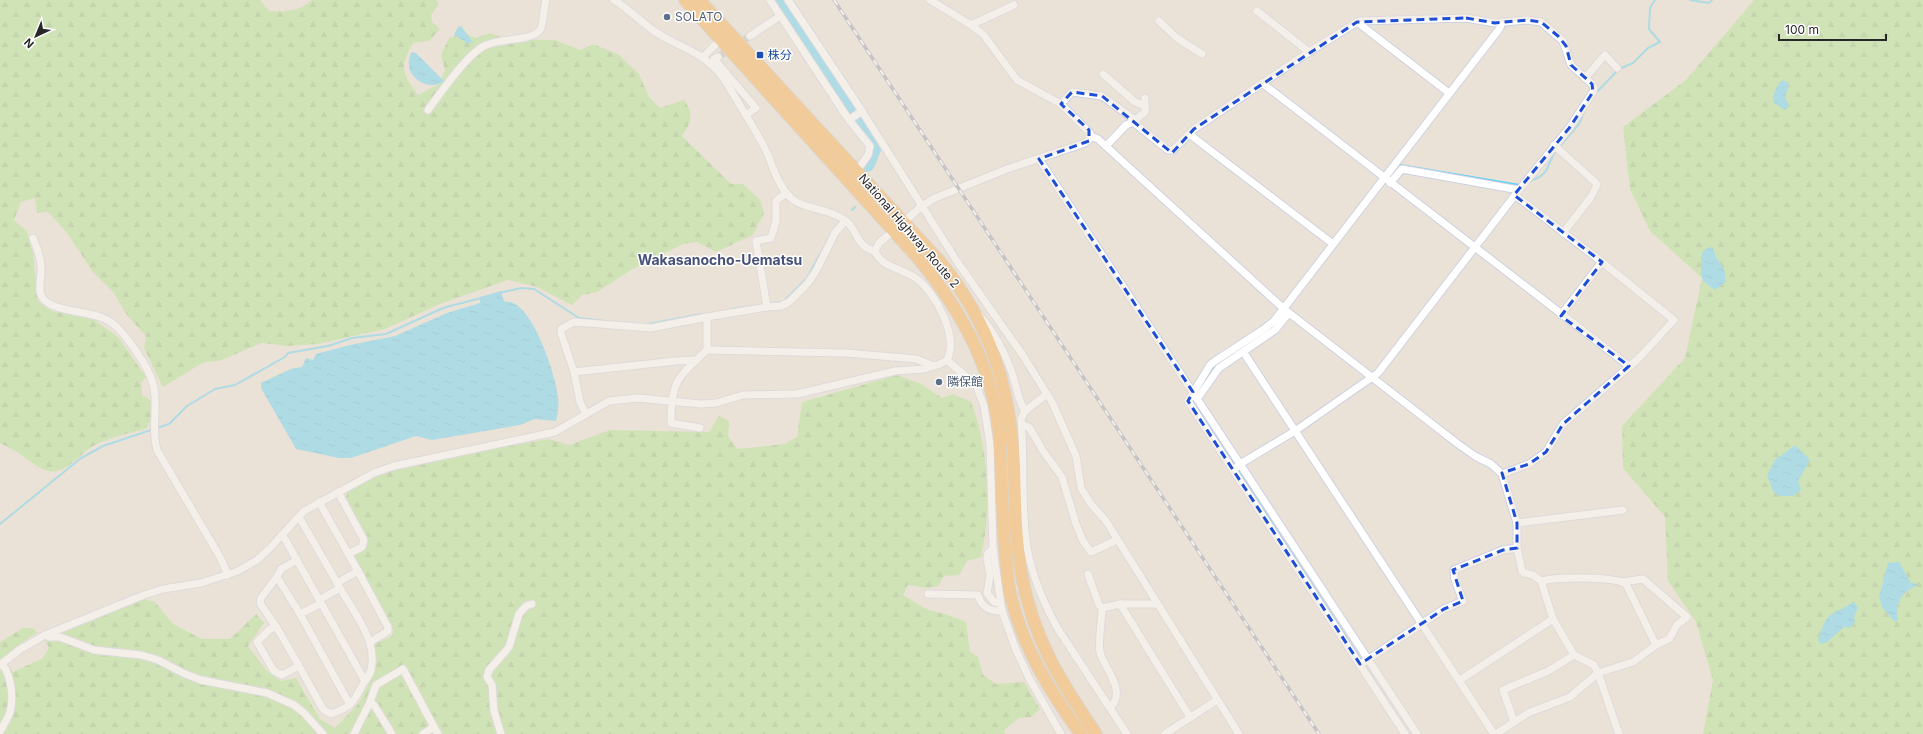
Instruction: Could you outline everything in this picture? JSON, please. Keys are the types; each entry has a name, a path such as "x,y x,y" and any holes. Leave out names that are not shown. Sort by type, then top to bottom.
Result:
{"highway":[{"name":"National Highway Route 2","path":"685,0 893,230 940,285 965,325 978,350 996,407 1000,445 1004,540 1011,600 1022,634 1040,673 1063,710 1081,734"},
{"name":"National Highway Route 2","path":"699,0 941,263 965,295 974,310 990,344 997,364 1005,390 1010,416 1017,536 1026,597 1038,635 1053,667 1096,734"}],"street":[{"path":"428,110 467,60 482,47 496,41 534,36 540,30 546,0"},
{"path":"614,0 660,35 703,57 717,71 746,115 768,155 778,181 786,193 798,204 835,214 845,221 852,229 860,243 868,250 875,251"},
{"path":"770,0 850,120 870,146 868,155 861,165"},
{"path":"788,0 956,260 1013,342 1052,402 1076,456 1081,488 1086,497 1106,521 1239,734"},
{"path":"875,251 879,243 893,230 922,206 935,198 971,182 1085,143 1089,140 1090,136 1087,128 1061,104 1017,80 983,34 930,0"},
{"path":"971,25 1014,6"},
{"path":"1257,11 1309,52"},
{"path":"750,36 780,16"},
{"path":"1061,104 1072,92 1102,96 1171,151 1176,148 1189,134 1262,83 1357,22 1466,18 1495,23 1527,20 1541,22 1563,41 1571,65 1592,84 1594,88 1593,92 1557,147 1517,193 1373,378 1296,431 1238,467"},
{"path":"1159,21 1178,38 1202,54"},
{"path":"1357,22 1449,93"},
{"path":"1197,399 1219,368 1244,353 1275,330 1286,311 1333,244 1500,28 1502,22"},
{"path":"703,57 720,40"},
{"path":"1585,78 1605,55 1617,68"},
{"path":"718,57 714,59 756,108 746,115"},
{"path":"1103,74 1135,102 1145,106"},
{"path":"1262,83 1474,248 1530,289 1560,315 1629,366"},
{"path":"1106,146 1126,126 1145,112 1145,98"},
{"path":"850,120 861,112"},
{"path":"1189,134 1333,244"},
{"path":"1090,136 1098,139 1106,146 1286,311 1458,444 1475,456 1491,464 1502,474 1517,523 1517,548 1522,571 1524,574 1533,575 1541,581 1553,619 1574,655 1594,665 1598,673 1617,733"},
{"path":"1557,147 1597,185 1591,197 1563,233"},
{"path":"1039,159 1193,392 1238,467 1364,662 1406,734"},
{"path":"1390,183 1402,169 1517,193 1563,233 1602,262 1674,320 1654,343 1563,424 1546,452 1529,464 1502,474"},
{"path":"766,304 756,241 771,238 776,221 776,201 786,193"},
{"path":"586,414 580,402 574,372 561,333 562,329 574,322 650,328 766,304 781,306 789,302 808,283 816,271 835,234 845,221"},
{"path":"33,238 41,266 40,290 46,302 55,308 86,312 112,322 121,332 150,374 156,391 154,430 158,450 220,557 228,575"},
{"path":"0,731 10,713 12,703 10,678 7,670 1,665 19,650 46,635 144,595 163,589 201,583 228,575 257,560 282,536 304,511 374,473 394,466 555,432 609,401 623,398 701,404 716,403 748,395 782,396 797,394 896,371 934,366 947,360 950,353 951,344 943,313 927,289 911,275 881,261 875,251"},
{"path":"1560,315 1602,262"},
{"path":"974,310 986,323 998,343 1009,365 1021,405 1025,411"},
{"path":"1286,311 1264,329 1215,361 1188,401 1364,662 1417,734"},
{"path":"707,317 707,350"},
{"path":"700,428 671,423 671,401 679,377 707,350 846,353 916,359 934,366"},
{"path":"1244,353 1495,734 1528,713 1570,698 1598,673 1632,662 1656,645 1669,639 1677,625 1687,617 1643,579 1623,582 1588,578 1541,581"},
{"path":"574,372 676,360 696,360"},
{"path":"947,360 976,385 984,406 990,444 993,549 1002,611 1016,650 1029,678 1061,734"},
{"path":"1047,394 1025,411 1021,419 1027,547 1037,584 1048,611 1058,629 1111,707 1127,734"},
{"path":"1022,425 1029,427 1043,451 1062,477 1076,524 1083,541 1091,552 1117,540"},
{"path":"338,492 364,540 362,547 348,554"},
{"path":"319,502 388,627 388,631 370,642"},
{"path":"1517,523 1623,510"},
{"path":"297,560 281,569 277,577 261,598 260,603 276,626 323,709 331,714 355,701 371,671 372,652 370,642 299,517"},
{"path":"282,536 365,681"},
{"path":"1364,662 1444,609 1463,601 1455,580 1454,570 1503,550 1517,548"},
{"path":"993,549 988,553 987,558 990,576 987,593 994,602 999,603"},
{"path":"300,614 319,602 358,571"},
{"path":"1088,574 1099,605 1102,608 1100,653 1114,681 1116,695 1111,707"},
{"path":"277,577 300,614 350,705"},
{"path":"1623,582 1626,584 1656,645"},
{"path":"1031,590 1037,584"},
{"path":"928,594 978,595 984,607 990,610 1002,611"},
{"path":"501,734 494,711 492,685 487,677 489,670 509,647 519,614 526,606 532,604"},
{"path":"1102,608 1120,604 1157,604"},
{"path":"1120,604 1190,717"},
{"path":"1460,680 1553,619"},
{"path":"276,626 269,630 257,642 274,671 282,675 299,666"},
{"path":"46,635 49,637 60,637 94,650 141,655 158,660 185,674 201,680 267,693 294,705 304,713 323,734"},
{"path":"1514,722 1503,690 1548,671 1574,655"},
{"path":"354,734 370,702 376,685 403,669 436,731 423,734"},
{"path":"1165,734 1217,700"},
{"path":"370,702 374,705 392,734"}],"highlighted area":[{"path":"1466,18 1495,23 1527,20 1541,22 1558,36 1566,46 1571,65 1592,84 1593,92 1570,127 1514,195 1602,262 1561,316 1629,366 1563,424 1546,452 1529,464 1502,473 1517,523 1517,548 1503,550 1453,570 1463,601 1444,609 1360,664 1188,401 1193,392 1039,159 1089,141 1089,130 1061,104 1072,92 1102,96 1172,153 1194,129 1357,22"}],"green space":[{"path":"0,0 260,0 269,11 286,11 298,9 308,4 312,0 436,0 439,4 431,15 432,22 440,29 429,41 413,43 404,65 404,70 408,81 418,95 439,84 445,70 441,55 449,38 465,33 475,38 491,33 508,40 555,40 580,50 593,44 619,55 639,74 649,97 660,108 684,100 689,110 690,122 682,136 731,184 743,184 760,200 764,213 753,235 716,252 697,242 683,244 631,270 597,292 582,295 572,305 537,287 508,280 440,304 385,329 318,344 287,346 262,343 219,361 204,362 163,387 144,348 146,336 127,315 114,293 93,272 67,233 48,212 37,213 35,198 21,202 14,220 27,231 33,253 38,301 52,311 93,319 118,337 146,377 141,383 142,395 152,401 151,418 147,428 101,442 87,450 59,471 48,471 42,469 12,449 0,444"},
{"path":"1754,0 1923,0 1923,734 1703,734 1713,680 1696,622 1668,581 1665,517 1623,468 1622,426 1685,358 1702,278 1650,231 1630,189 1623,127 1686,80"},
{"path":"897,375 921,384 942,398 953,394 971,402 977,420 982,439 987,479 987,519 981,557 967,561 959,575 944,576 938,586 927,588 908,585 903,595 926,609 966,622 970,652 978,657 983,675 996,684 1024,682 1040,709 1031,717 1019,718 1004,730 1005,734 1,734 4,729 0,724 0,642 23,628 33,628 37,633 22,642 10,654 7,664 13,672 43,658 49,648 45,640 143,599 155,602 173,624 202,639 230,639 256,614 264,623 248,646 266,670 281,681 296,678 320,719 335,728 359,703 374,673 375,644 392,636 393,630 354,556 365,549 368,541 346,497 348,489 395,468 461,454 549,439 569,445 610,430 709,432 719,416 729,421 728,436 737,449 785,444 797,437 802,402"}],"water":[{"path":"461,26 473,42 469,44 454,35 458,27"},
{"path":"412,52 416,53 444,81 430,85 417,79 412,74 409,67 409,60"},
{"path":"1782,80 1789,84 1785,98 1789,106 1785,110 1774,103 1775,91"},
{"path":"1710,247 1713,248 1716,257 1724,269 1726,282 1715,290 1703,281 1701,274 1701,257 1703,251"},
{"path":"501,291 504,301 513,303 521,308 529,318 543,345 553,374 558,397 558,412 556,421 535,419 520,425 432,440 416,436 351,458 339,458 296,449 261,388 261,383 291,369 302,367 306,358 313,360 316,354 350,345 395,336 447,313 480,303 480,297"},
{"path":"1795,445 1809,459 1808,464 1798,481 1801,490 1793,496 1779,496 1773,491 1767,475 1775,460"},
{"path":"1899,562 1911,583 1919,584 1904,594 1901,598 1897,613 1898,620 1895,622 1882,607 1879,597 1888,563"},
{"path":"1854,602 1858,607 1854,617 1855,622 1850,628 1844,627 1827,642 1821,644 1818,640 1827,618 1834,612"}],"waterway":[{"path":"777,0 875,148 868,165"},
{"path":"1596,93 1619,69 1633,63 1648,48 1660,42 1649,29 1650,8 1655,0"},
{"path":"1690,0 1709,3 1712,0"},
{"path":"1529,182 1541,176 1546,171 1554,153 1579,124 1585,110"},
{"path":"1392,176 1400,165 1520,185"},
{"path":"852,210 855,207"},
{"path":"772,303 783,302 807,278 830,236"},
{"path":"499,293 521,288 534,289 579,318 605,321"},
{"path":"0,524 81,458 103,446 169,424 187,406 215,389 235,385 285,357 288,353 328,346 352,338 386,334 443,308 481,298"},
{"path":"732,309 765,304"},
{"path":"643,325 702,314"},
{"path":"1203,384 1215,365 1225,360"},
{"path":"1194,400 1193,401 1235,466"},
{"path":"1237,469 1409,734"}],"tunnel":[{"path":"718,57 750,36"},
{"path":"999,603 1029,590"}],"railway":[{"path":"834,0 1319,734"}],"place":[{"name":"SOLATO","path":"667,17"},
{"name":"株分","path":"760,55"},
{"name":"隣保館","path":"939,382"}],"district":[{"name":"Wakasanocho-Uematsu","path":"720,260"}]}
